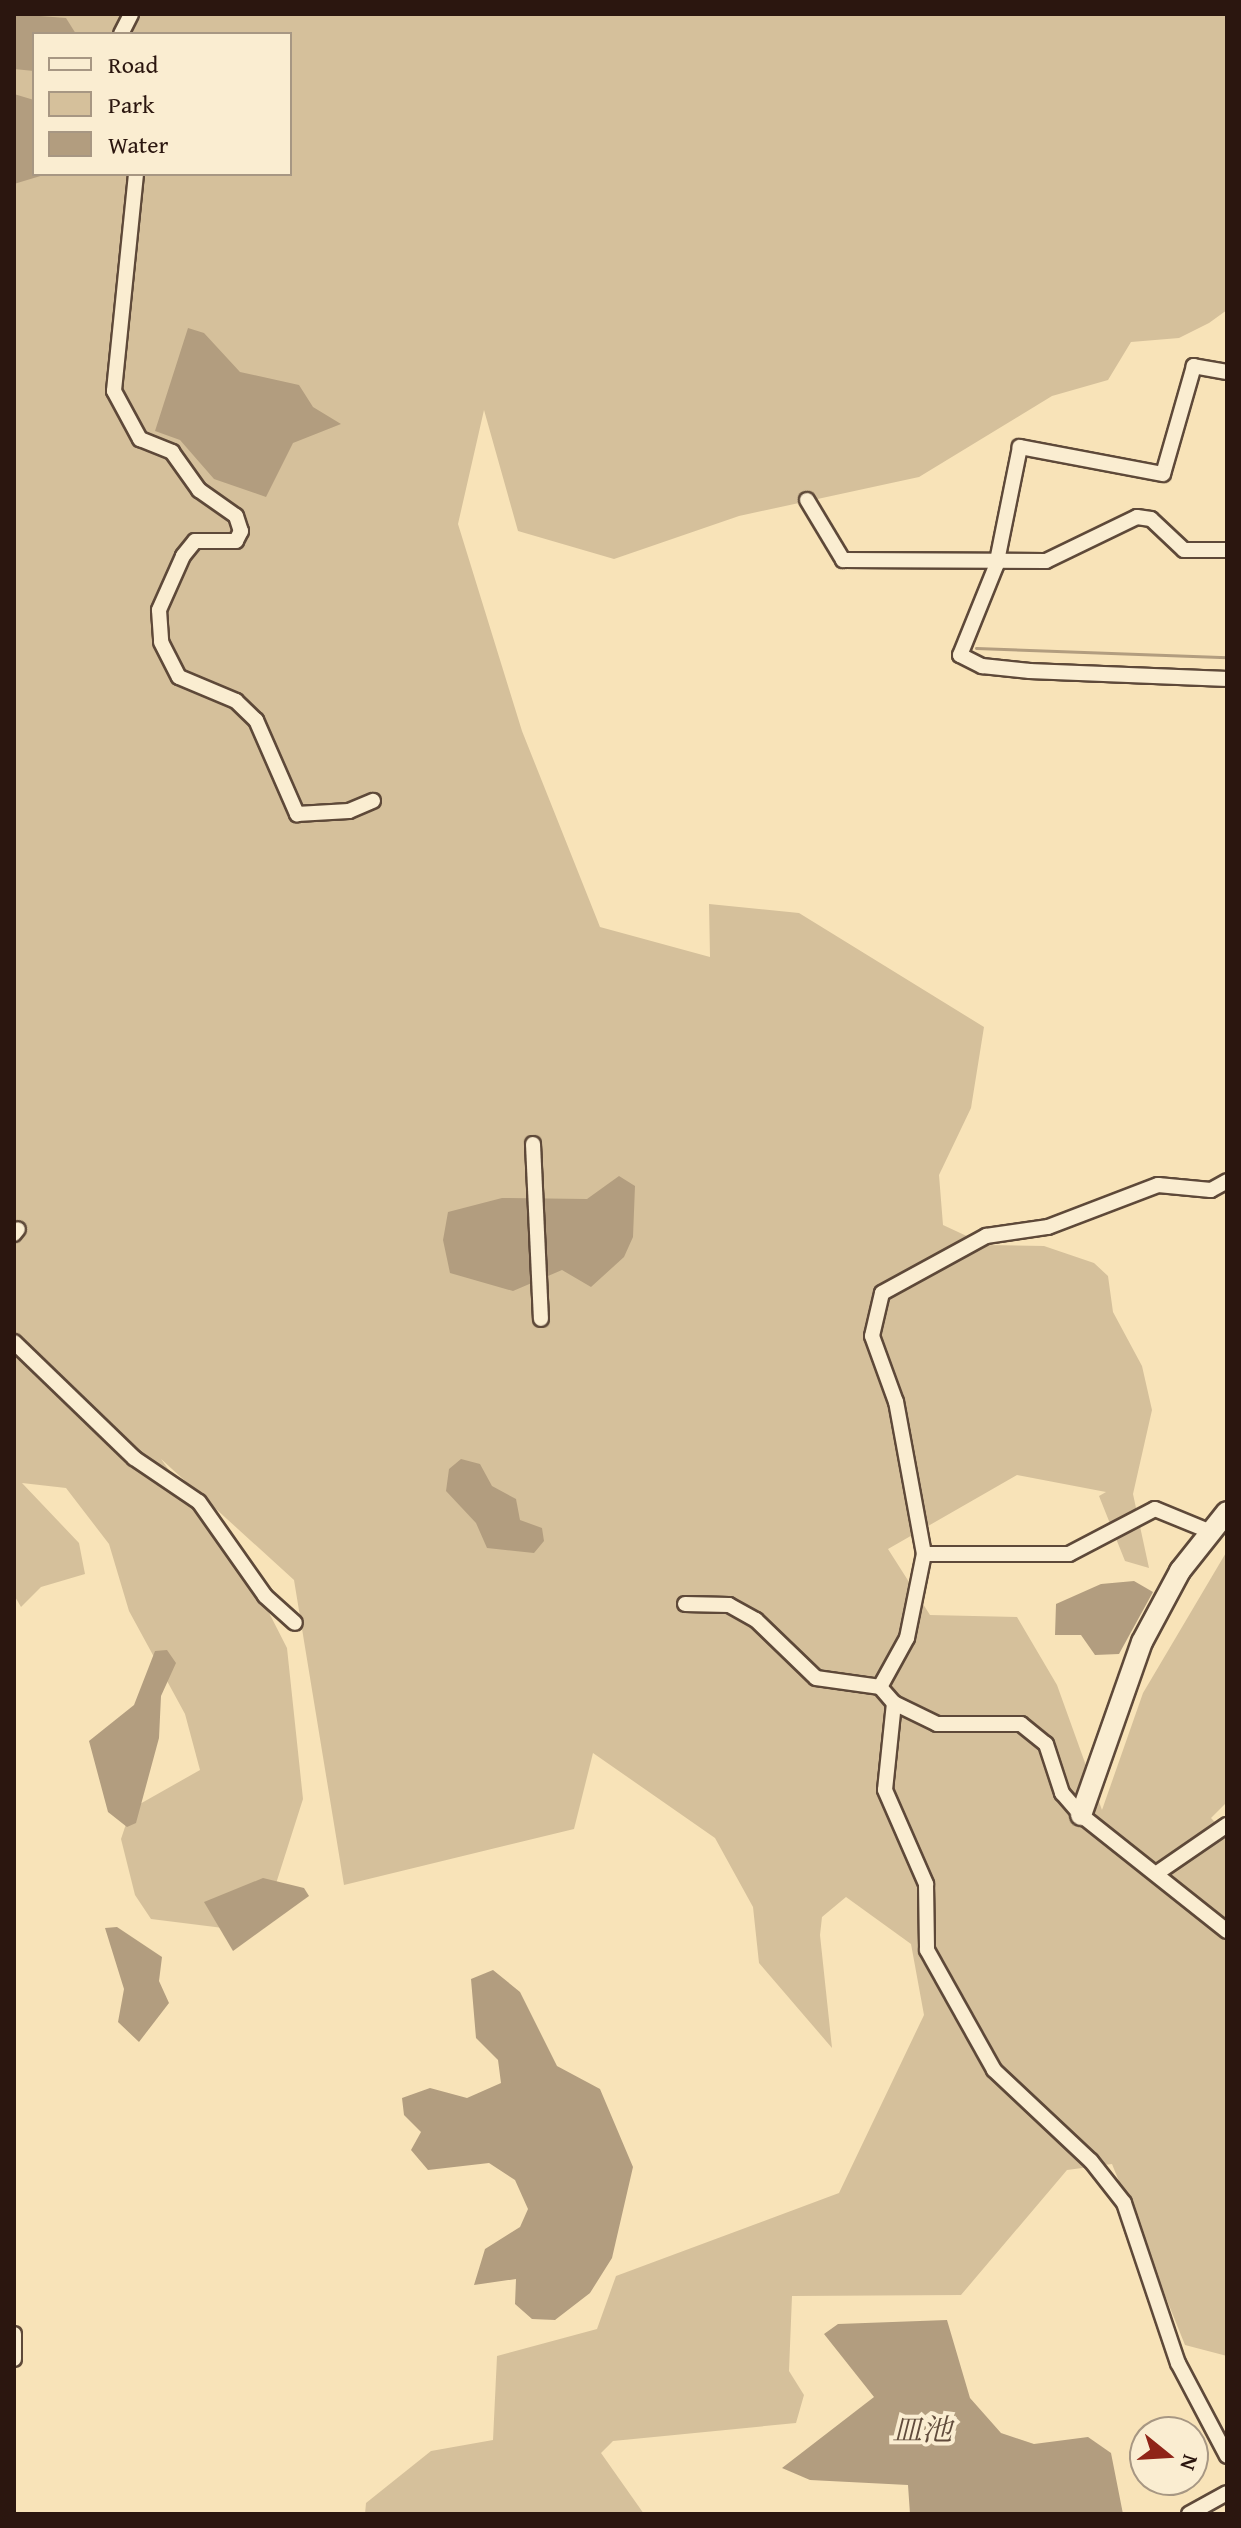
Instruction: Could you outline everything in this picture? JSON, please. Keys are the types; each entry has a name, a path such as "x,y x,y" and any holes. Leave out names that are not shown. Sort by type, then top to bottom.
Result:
{"street":[{"path":"122,32 131,14"},
{"path":"136,176 114,391 140,439 172,452 199,490 236,516 241,531 236,541 195,541 157,626 179,677 236,701 256,720 287,804 297,814 349,811 373,801"},
{"path":"1227,372 1194,366 1163,474 1020,447 996,566 960,655 982,666 1227,679"},
{"path":"807,500 843,560 943,555 996,566 1046,561 1137,517 1151,519 1184,550 1227,550"},
{"path":"533,1144 541,1319"},
{"path":"880,1687 907,1638 924,1554 896,1402 872,1336 882,1293 986,1236 1048,1227 1158,1185 1211,1190 1227,1181"},
{"path":"14,1342 134,1458 199,1502 265,1596 295,1623"},
{"path":"924,1554 1069,1554 1155,1509 1211,1532"},
{"path":"1081,1815 1142,1642 1211,1532 1227,1512"},
{"path":"685,1604 729,1605 756,1620 816,1678 880,1687 894,1703 937,1724 1021,1724 1046,1744 1062,1793 1081,1815 1160,1871 1227,1931"},
{"path":"894,1703 885,1790 926,1884 927,1950 994,2070 1091,2161 1124,2203 1178,2363 1227,2456"},
{"path":"1160,1871 1227,1825"},
{"path":"14,2334 14,2359"},
{"path":"1199,2512 1227,2493"}],"green space":[{"path":"14,14 1227,14 1227,310 1209,323 1179,338 1131,342 1108,380 1052,396 919,477 739,516 614,559 518,531 484,410 458,524 522,731 600,927 710,957 709,904 799,913 984,1027 971,1108 939,1175 943,1225 986,1245 1044,1246 1094,1263 1108,1276 1113,1312 1142,1366 1152,1410 1133,1494 1149,1568 1125,1561 1099,1496 1106,1492 1017,1475 888,1549 930,1615 1017,1617 1057,1685 1102,1810 1143,1693 1227,1551 1227,1802 1211,1818 1227,1835 1227,2356 1185,2345 1112,2164 1067,2170 961,2295 792,2296 789,2371 804,2395 796,2423 613,2441 601,2453 644,2514 365,2514 366,2503 431,2451 493,2440 497,2356 597,2329 616,2276 839,2193 924,2015 911,1944 846,1897 822,1917 820,1935 832,2048 759,1963 753,1907 715,1838 593,1753 574,1829 344,1885 294,1580 161,1459 261,1597 287,1648 303,1799 273,1893 223,1928 151,1919 135,1895 121,1839 131,1809 200,1770 185,1714 129,1611 109,1544 66,1488 22,1483 79,1543 85,1574 41,1587 21,1607 14,1595"}],"water":[{"path":"14,14 66,18 75,32 32,32 32,71 14,69"},
{"path":"14,94 32,99 32,176 40,176 14,184"},
{"path":"188,328 204,333 240,372 299,385 313,407 341,424 293,443 266,497 214,479 180,440 155,431"},
{"path":"619,1176 635,1186 633,1237 624,1257 591,1287 562,1270 513,1291 450,1273 443,1240 448,1212 502,1198 587,1199"},
{"path":"461,1459 480,1464 492,1486 516,1499 520,1520 542,1528 544,1541 534,1553 487,1548 476,1523 446,1491 449,1469"},
{"path":"1134,1581 1153,1592 1119,1654 1095,1655 1081,1635 1055,1635 1056,1604 1101,1584"},
{"path":"167,1650 176,1663 161,1696 159,1738 136,1823 127,1827 108,1812 89,1741 134,1705 155,1651"},
{"path":"263,1878 304,1888 309,1896 233,1951 204,1902"},
{"path":"117,1927 162,1957 159,1981 169,2003 139,2042 118,2022 124,1989 105,1928"},
{"path":"493,1970 520,1992 557,2066 600,2089 633,2167 612,2258 590,2293 555,2320 532,2319 515,2304 516,2279 474,2285 485,2249 520,2227 528,2209 515,2180 489,2163 428,2170 411,2150 421,2132 404,2115 402,2098 430,2088 467,2098 501,2083 498,2060 476,2038 471,1979"},
{"name":"皿池","path":"947,2320 970,2398 1001,2433 1034,2444 1088,2437 1111,2453 1123,2514 910,2514 908,2485 810,2480 782,2468 874,2397 824,2334 838,2324"}],"waterway":[{"path":"976,648 1227,657"}]}
